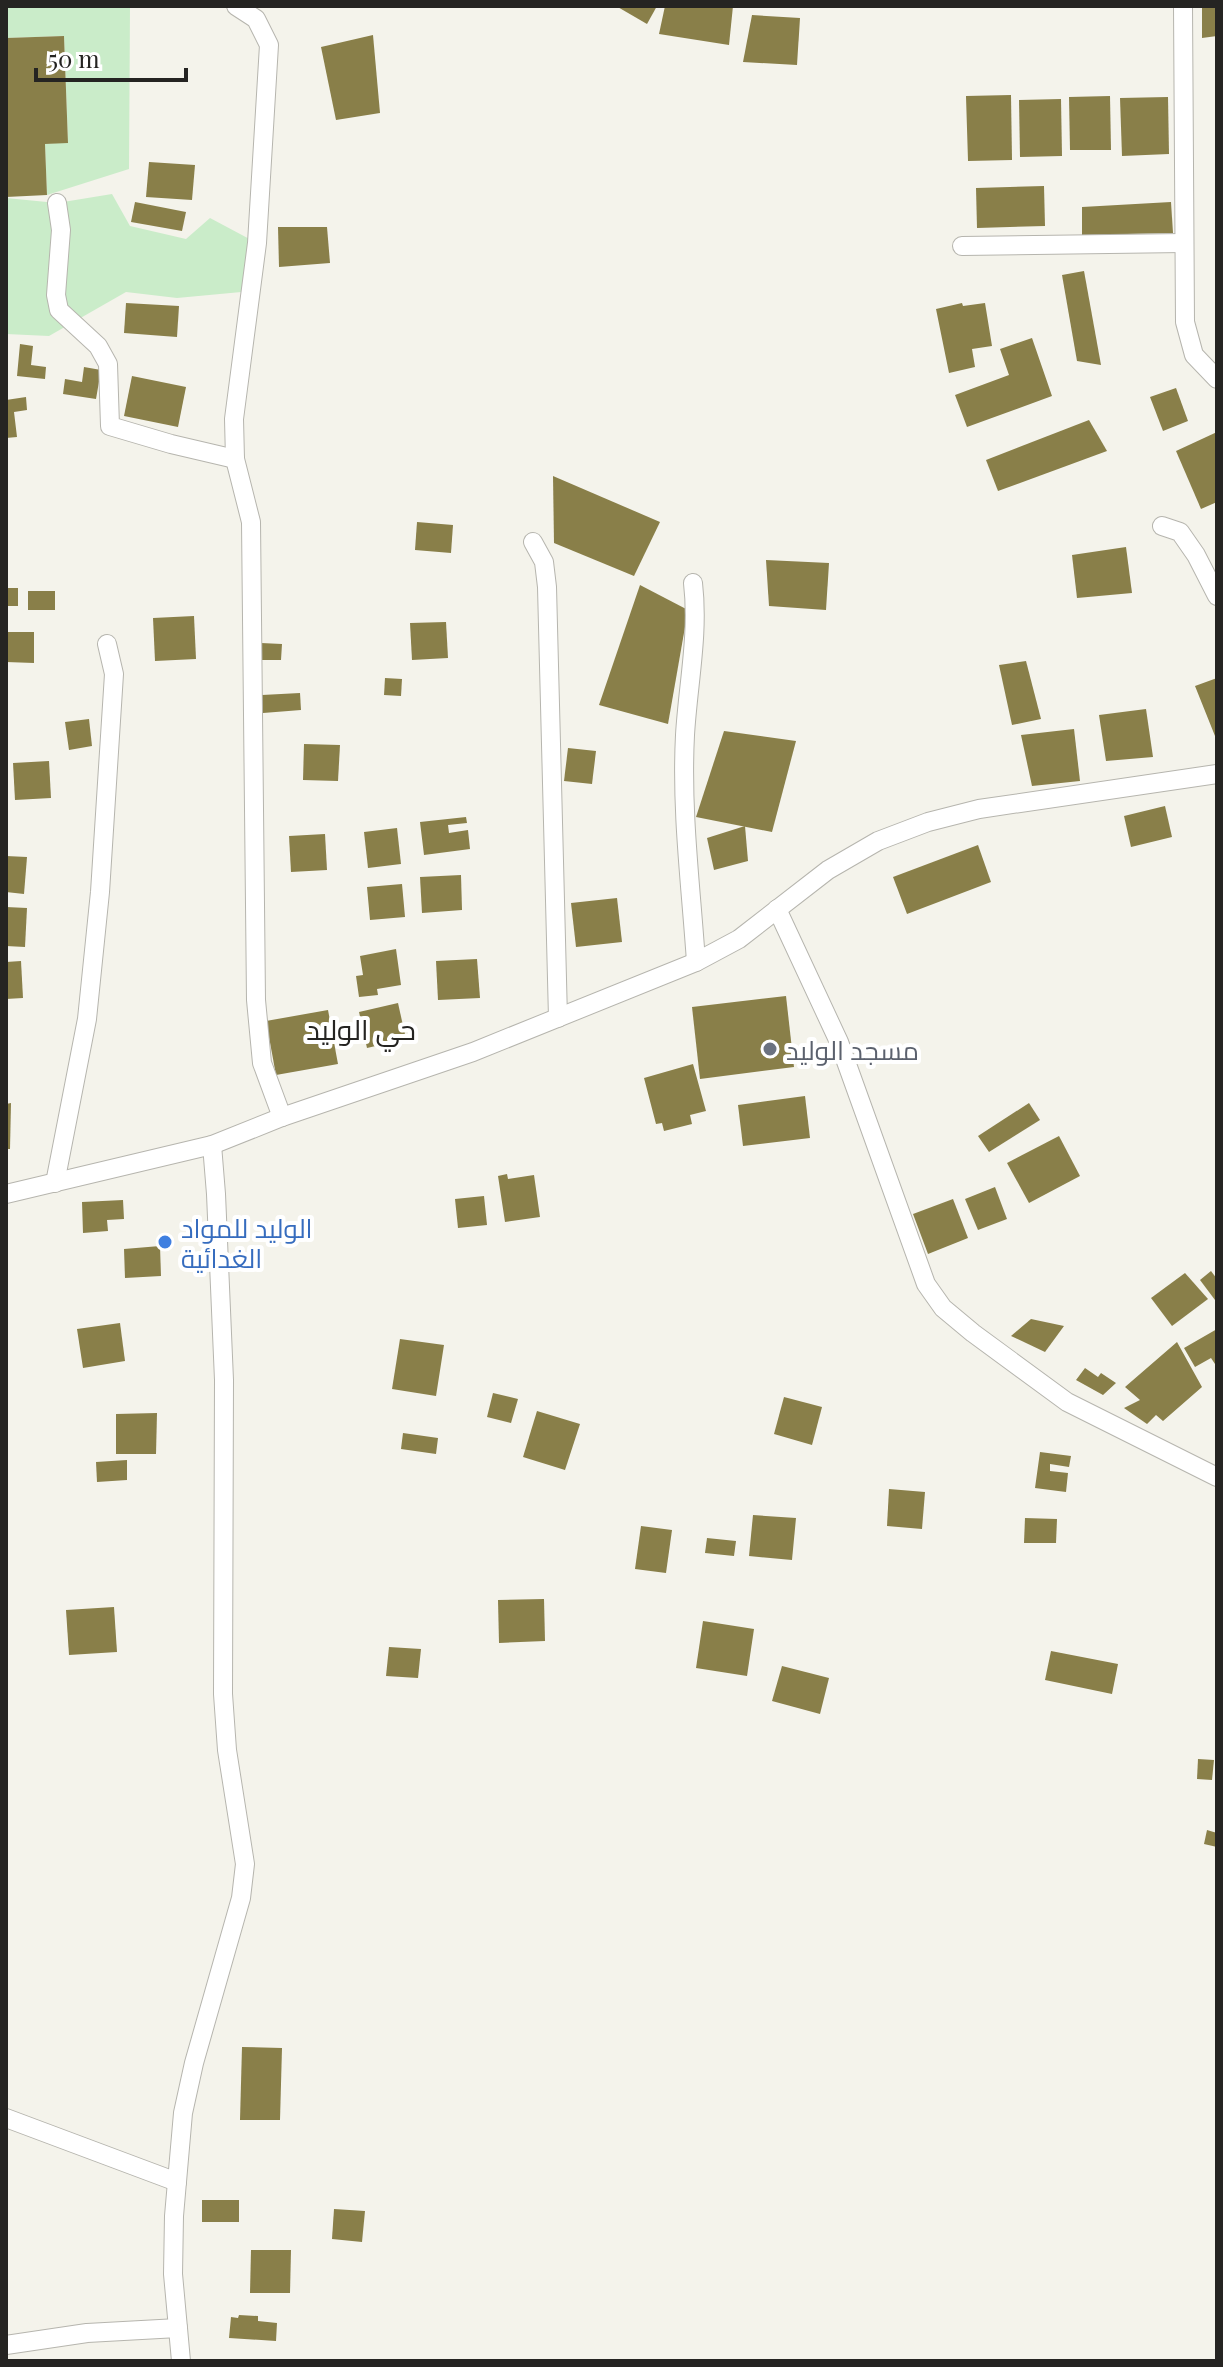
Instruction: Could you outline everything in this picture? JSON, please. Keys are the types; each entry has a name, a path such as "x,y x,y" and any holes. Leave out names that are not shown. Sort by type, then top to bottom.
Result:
{"street":[{"path":"236,6 256,19 269,45 257,243 234,419 235,459 251,522 256,1000 262,1063 282,1117"},
{"path":"1183,6 1185,322 1194,355 1217,379"},
{"path":"57,203 61,230 56,295 59,310 98,346 108,364 110,426 157,441 235,459"},
{"path":"962,246 1184,243"},
{"path":"1162,526 1180,532 1217,596"},
{"path":"533,542 544,562 547,587 558,1018"},
{"path":"693,583 696,633 685,736 684,789 696,962"},
{"path":"55,1183 87,1019 97,924 114,674 107,644"},
{"path":"6,1194 212,1145 282,1117 473,1052 558,1018 696,962 739,939 828,870 878,841 928,822 979,809 1217,774"},
{"path":"777,909 839,1042 926,1284 943,1308 1067,1402 1217,1477"},
{"path":"181,2361 173,2274 183,2113 194,2063 241,1898 245,1864 227,1750 223,1694 224,1380 212,1145"},
{"path":"6,2118 177,2182"},
{"path":"6,2345 87,2333 178,2328"}],"green space":[{"path":"6,6 130,6 129,169 47,195 45,144 68,142 64,36 6,38"},
{"path":"112,194 130,226 186,239 210,218 257,243 252,291 177,298 126,292 49,336 6,334 6,198 57,203"}],"building":[{"path":"616,6 657,6 647,24"},
{"path":"665,6 733,6 729,45 659,34"},
{"path":"1202,6 1217,6 1217,36 1202,38"},
{"path":"752,15 800,18 797,65 743,62"},
{"path":"373,35 380,113 336,120 321,47"},
{"path":"64,36 68,143 45,144 47,195 6,197 6,38"},
{"path":"1011,95 1012,160 968,161 966,96"},
{"path":"1110,96 1111,150 1070,150 1069,97"},
{"path":"1168,97 1169,154 1122,156 1120,98"},
{"path":"1061,99 1062,156 1020,157 1019,100"},
{"path":"149,162 195,165 192,200 146,197"},
{"path":"1044,186 1045,226 977,228 976,188"},
{"path":"135,202 186,212 182,231 131,222"},
{"path":"1171,202 1173,233 1082,235 1082,207"},
{"path":"278,227 327,227 330,263 279,267"},
{"path":"1084,271 1101,365 1077,361 1062,275"},
{"path":"126,303 179,306 177,337 124,333"},
{"path":"962,303 963,306 985,303 992,346 972,349 975,367 949,373 936,309"},
{"path":"1032,338 1052,396 967,427 955,395 1009,375 1000,349"},
{"path":"20,344 33,346 31,365 46,367 45,379 17,376"},
{"path":"84,367 101,370 96,399 63,394 65,379 82,382"},
{"path":"132,376 186,387 178,427 124,416"},
{"path":"1176,388 1188,421 1163,431 1150,397"},
{"path":"26,397 27,410 14,412 17,437 6,438 6,400"},
{"path":"1089,420 1107,451 998,491 986,460"},
{"path":"1217,432 1217,502 1201,509 1176,451"},
{"path":"553,476 660,522 634,576 554,543"},
{"path":"417,522 453,525 451,553 415,550"},
{"path":"1126,547 1132,593 1077,598 1072,555"},
{"path":"766,560 829,563 826,610 769,606"},
{"path":"640,585 688,610 668,724 599,705"},
{"path":"6,588 18,588 18,606 6,606"},
{"path":"28,591 55,591 55,610 28,610"},
{"path":"194,616 196,659 155,661 153,618"},
{"path":"446,622 448,658 412,660 410,623"},
{"path":"6,632 34,632 34,663 6,662"},
{"path":"261,643 282,644 281,660 260,660"},
{"path":"1026,661 1041,719 1012,725 999,665"},
{"path":"385,678 402,679 401,696 384,695"},
{"path":"1217,678 1217,741 1195,686"},
{"path":"300,693 301,710 263,713 262,695"},
{"path":"1146,709 1153,757 1106,761 1099,715"},
{"path":"89,719 92,746 69,750 65,722"},
{"path":"1074,729 1080,781 1032,786 1021,735"},
{"path":"724,731 796,741 772,832 696,817"},
{"path":"304,744 340,745 338,781 303,780"},
{"path":"568,748 596,751 592,784 564,781"},
{"path":"49,761 51,798 15,800 13,763"},
{"path":"1165,806 1172,837 1131,847 1124,816"},
{"path":"466,817 467,823 448,825 449,833 468,830 470,849 424,855 420,822"},
{"path":"745,826 748,861 714,870 707,838"},
{"path":"397,828 401,864 368,868 364,832"},
{"path":"325,834 327,870 291,872 289,836"},
{"path":"978,845 991,882 907,914 893,877"},
{"path":"6,856 27,857 24,894 6,892"},
{"path":"461,875 462,910 422,913 420,877"},
{"path":"402,884 405,917 370,920 367,887"},
{"path":"617,898 622,942 576,947 571,903"},
{"path":"6,907 27,908 25,947 6,946"},
{"path":"396,949 401,985 377,989 378,995 359,997 356,976 363,975 360,956"},
{"path":"477,959 480,998 438,1000 436,961"},
{"path":"21,961 23,998 6,999 6,962"},
{"path":"786,996 794,1067 700,1079 692,1007"},
{"path":"398,1003 406,1039 367,1048 359,1012"},
{"path":"328,1010 338,1064 276,1075 266,1021"},
{"path":"693,1064 706,1111 690,1115 692,1124 664,1131 662,1123 656,1124 644,1078"},
{"path":"805,1096 810,1138 743,1146 738,1105"},
{"path":"11,1103 10,1149 6,1149 6,1104"},
{"path":"1029,1103 1040,1120 989,1152 978,1136"},
{"path":"1059,1136 1080,1176 1029,1203 1007,1163"},
{"path":"507,1174 508,1179 534,1175 540,1217 505,1222 498,1176"},
{"path":"995,1187 1007,1219 978,1230 965,1199"},
{"path":"484,1196 487,1225 458,1228 455,1199"},
{"path":"953,1199 968,1238 928,1254 913,1214"},
{"path":"123,1200 124,1219 107,1220 108,1231 83,1233 82,1202"},
{"path":"160,1246 161,1276 125,1278 124,1249"},
{"path":"1211,1271 1217,1279 1215,1300 1200,1280"},
{"path":"1185,1273 1208,1299 1172,1326 1151,1298"},
{"path":"1031,1319 1064,1326 1045,1352 1011,1336"},
{"path":"120,1323 125,1361 83,1368 77,1329"},
{"path":"1217,1329 1217,1367 1211,1358 1195,1367 1184,1348"},
{"path":"400,1339 444,1345 436,1396 392,1389"},
{"path":"1177,1342 1202,1387 1163,1421 1156,1415 1147,1424 1124,1408 1140,1400 1125,1387"},
{"path":"1085,1368 1098,1377 1101,1373 1116,1383 1103,1395 1076,1380"},
{"path":"493,1393 518,1399 511,1423 487,1417"},
{"path":"784,1397 822,1407 812,1445 774,1434"},
{"path":"537,1411 580,1424 565,1470 523,1457"},
{"path":"157,1413 156,1454 116,1454 116,1414"},
{"path":"403,1433 438,1438 436,1454 401,1449"},
{"path":"1040,1452 1071,1456 1069,1467 1050,1464 1050,1471 1068,1473 1066,1492 1035,1488"},
{"path":"127,1460 127,1480 97,1482 96,1462"},
{"path":"889,1489 925,1492 922,1529 887,1526"},
{"path":"753,1515 796,1518 792,1560 749,1556"},
{"path":"1025,1518 1057,1519 1056,1543 1024,1543"},
{"path":"641,1526 672,1530 666,1573 635,1569"},
{"path":"707,1538 736,1541 734,1556 705,1553"},
{"path":"544,1599 545,1641 499,1643 498,1600"},
{"path":"114,1607 117,1652 69,1655 66,1610"},
{"path":"703,1621 754,1629 747,1676 696,1668"},
{"path":"389,1647 421,1649 418,1678 386,1676"},
{"path":"1051,1651 1118,1664 1112,1694 1045,1680"},
{"path":"782,1666 829,1678 820,1714 772,1701"},
{"path":"1198,1759 1214,1760 1212,1780 1197,1779"},
{"path":"1207,1830 1217,1833 1217,1847 1204,1844"},
{"path":"242,2047 282,2048 280,2120 240,2120"},
{"path":"202,2200 239,2200 239,2222 202,2222"},
{"path":"334,2209 365,2211 362,2242 332,2239"},
{"path":"251,2250 291,2250 290,2293 250,2293"},
{"path":"239,2315 258,2316 258,2321 277,2323 276,2341 229,2338 231,2317 238,2318"}],"place":[{"name":"مسجد الوليد","path":"770,1049"},
{"name":"الوليد للمواد الغدائية","path":"165,1242"}],"district":[{"name":"حي الوليد","path":"361,1028"}]}
